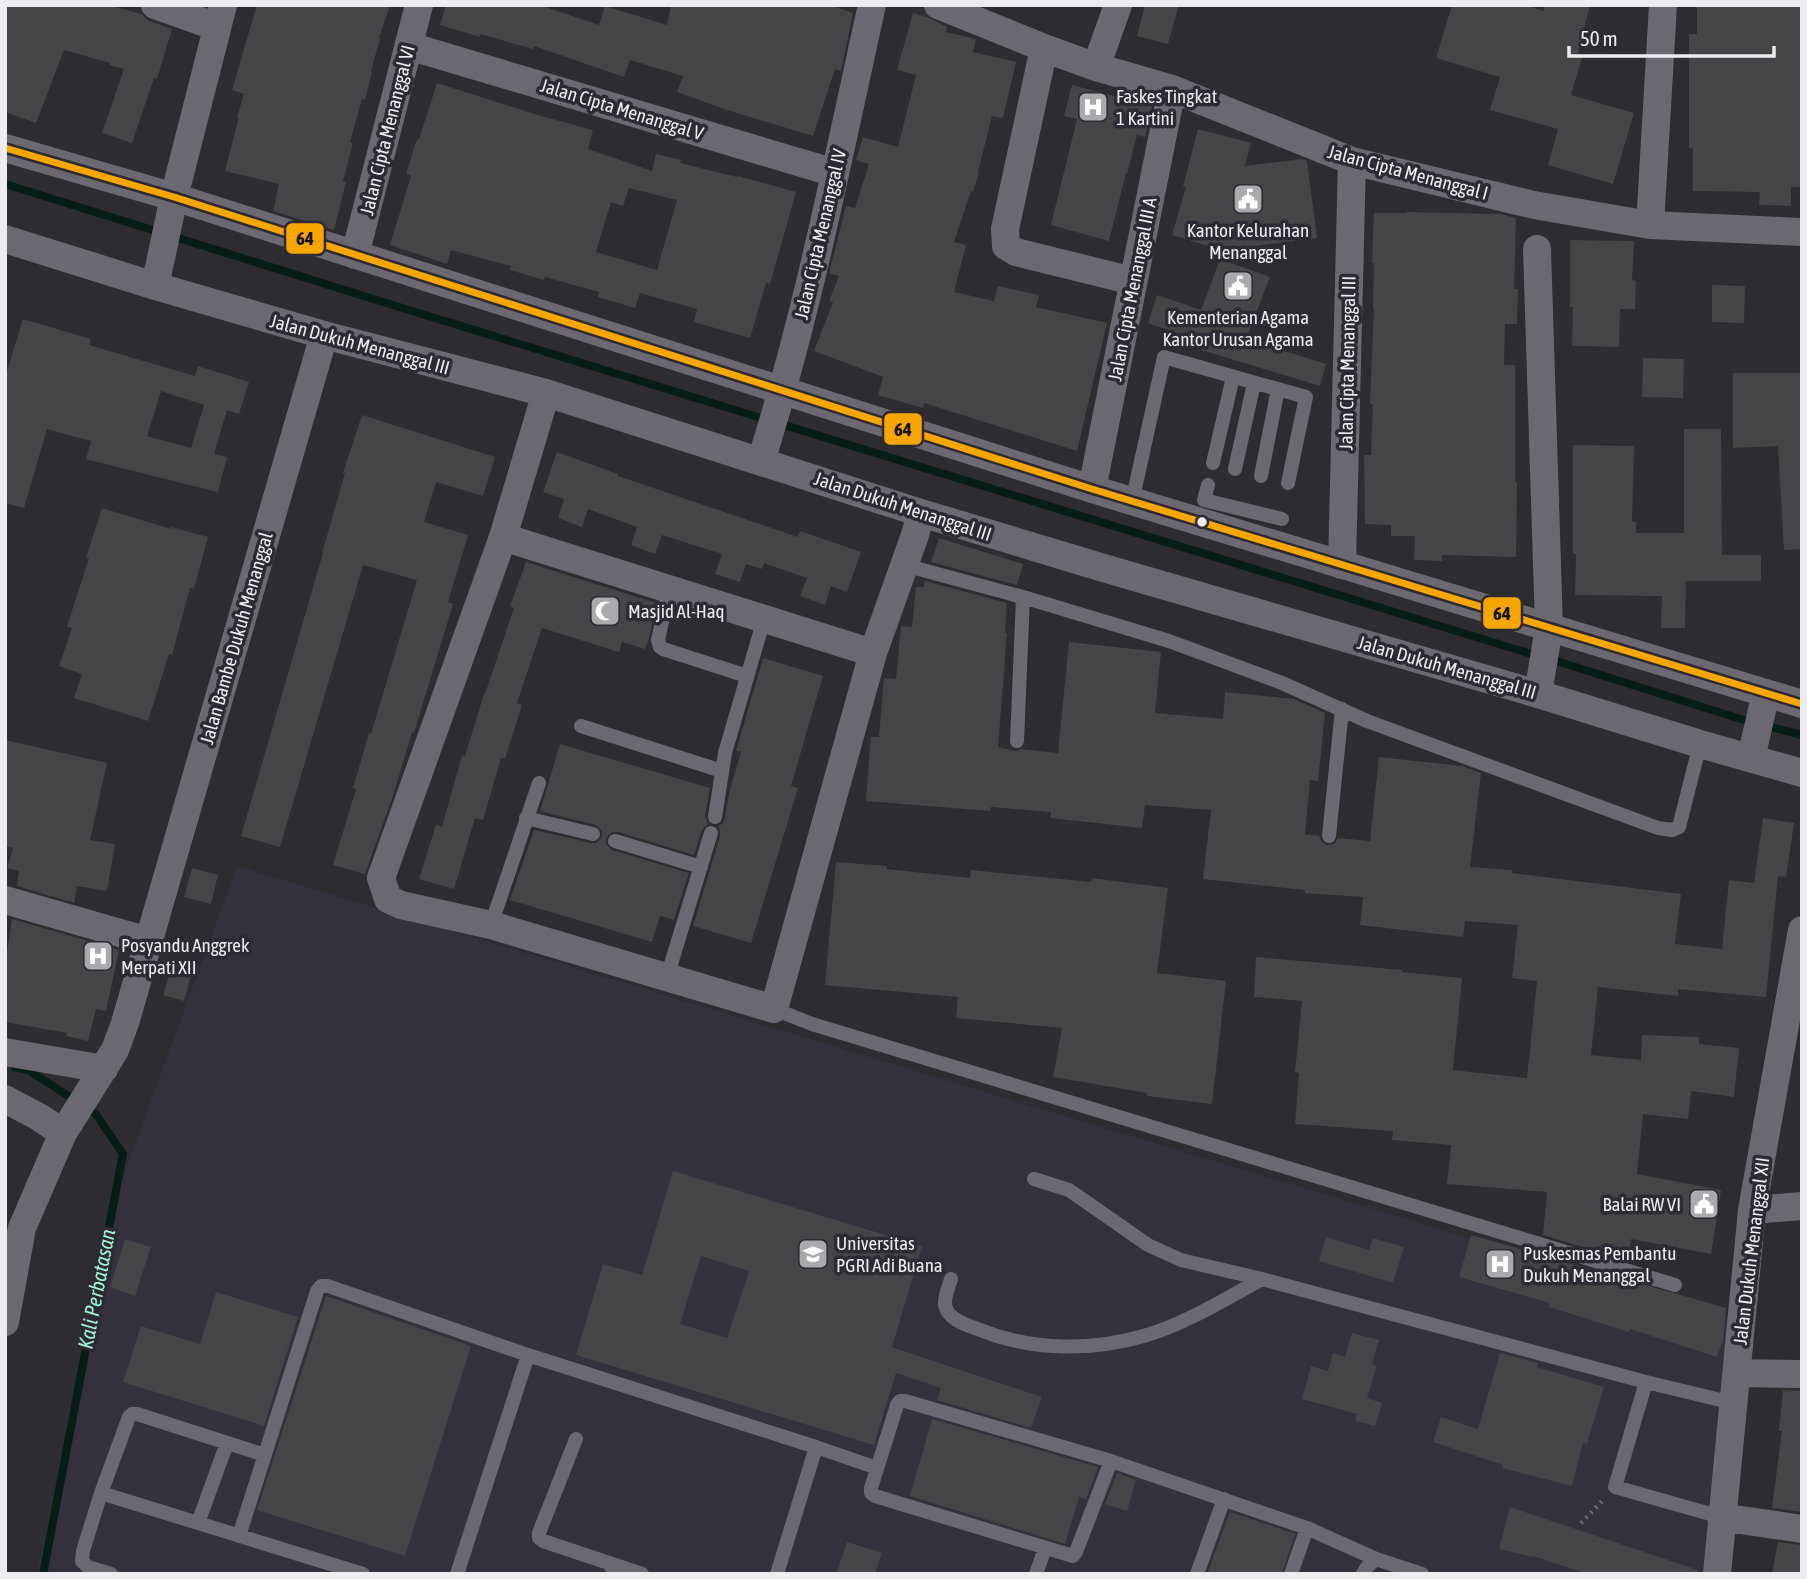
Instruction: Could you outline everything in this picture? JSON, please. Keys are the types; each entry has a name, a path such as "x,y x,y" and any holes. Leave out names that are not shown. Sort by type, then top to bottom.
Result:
{"street":[{"path":"155,5 220,16 156,281"},
{"name":"Jalan Cipta Menanggal VI","path":"355,255 419,5"},
{"name":"Jalan Cipta Menanggal IV","path":"764,452 780,400 835,173 872,5"},
{"name":"Jalan Cipta Menanggal I","path":"938,5 1096,67 1172,89 1352,161 1534,205 1650,225 1802,232"},
{"path":"1096,67 1118,5"},
{"path":"1650,225 1663,5"},
{"name":"Jalan Cipta Menanggal V","path":"409,46 835,173"},
{"path":"1044,48 1004,229 1006,246 1016,252 1133,281"},
{"name":"Jalan Cipta Menanggal III A","path":"1091,489 1172,89"},
{"path":"5,148 173,203 355,255 780,400 1132,502 1282,523 1342,565 1764,700 1802,704"},
{"name":"Jalan Cipta Menanggal III","path":"1342,565 1352,161"},
{"name":"Jalan Dukuh Menanggal III","path":"6,240 156,281 324,335 764,452 921,513 1120,573 1539,690 1700,744 1751,755 1802,773"},
{"path":"1537,249 1548,630 1539,690"},
{"name":"Jalan Bambe Dukuh Menanggal","path":"5,1322 14,1226 67,1126 115,1050 125,1023 324,335"},
{"path":"546,393 503,537 381,878 388,899 395,902 491,926 774,1009 873,653 921,513"},
{"path":"503,537 873,653"},
{"path":"1751,755 1764,700"},
{"path":"5,900 148,941"},
{"name":"Jalan Dukuh Menanggal XII","path":"1717,1574 1752,1210 1802,930"},
{"path":"5,1052 102,1071"},
{"path":"5,1098 39,1117 67,1126"},
{"path":"1752,1210 1802,1206"},
{"path":"1737,1373 1802,1374"},
{"path":"1721,1517 1802,1529"}],"lane":[{"path":"1132,502 1164,357 1306,397 1288,483"},
{"path":"1213,463 1233,377"},
{"path":"1235,469 1254,383"},
{"path":"1261,476 1278,389"},
{"path":"1208,485 1204,500 1230,498 1256,504 1282,523"},
{"path":"904,565 1169,641 1282,683 1367,721 1658,828 1672,830 1679,827 1700,744"},
{"path":"669,590 658,640 660,647 747,676"},
{"path":"1017,741 1023,597"},
{"path":"715,817 725,753 764,619"},
{"path":"1329,836 1342,709"},
{"path":"580,726 722,771"},
{"path":"491,926 539,783"},
{"path":"526,818 593,834"},
{"path":"667,977 711,832"},
{"path":"615,841 701,867"},
{"path":"774,1009 812,1024 1675,1285"},
{"path":"1034,1179 1069,1190 1148,1245 1181,1260 1733,1403"},
{"path":"951,1279 945,1303 949,1314 960,1322 990,1334 1028,1343 1082,1347 1146,1335 1192,1317 1262,1279"},
{"path":"239,1536 317,1291 321,1286 328,1286 528,1355 877,1468"},
{"path":"457,1574 528,1355"},
{"path":"1646,1382 1615,1486 1721,1517"},
{"path":"1111,1461 1073,1556 871,1493 900,1401 905,1401 1111,1461 1307,1528 1376,1559 1422,1574"},
{"path":"111,1574 88,1567 82,1560 83,1551 101,1493 132,1414 265,1455"},
{"path":"576,1439 539,1538 612,1569 642,1574"},
{"path":"198,1523 227,1443"},
{"path":"777,1574 816,1447"},
{"path":"101,1493 363,1574"},
{"path":"1197,1574 1224,1499"},
{"path":"1291,1574 1307,1528"},
{"path":"1036,1574 1045,1548"},
{"path":"1363,1574 1376,1559"}],"path":[{"path":"1581,1523 1615,1486"}],"shaded area":[{"name":"Universitas PGRI Adi Buana","path":"237,866 1741,1320 1710,1574 37,1574 119,1188"}],"building":[{"path":"5,5 108,5 141,14 149,21 172,29 157,79 154,78 132,143 102,133 124,69 64,50 36,123 5,112"},
{"path":"257,5 390,5 379,38 365,100 362,99 350,142 353,143 343,181 346,182 334,230 273,211 279,184 225,171 244,94 232,90"},
{"path":"446,5 539,5 599,25 605,6 667,25 671,5 830,5 853,13 841,71 835,69 813,136 677,92 683,76 630,60 624,77 534,46 533,49 440,25"},
{"path":"1145,5 1179,5 1168,44 1137,36"},
{"path":"1452,5 1525,5 1544,11 1545,5 1590,5 1577,57 1582,58 1571,95 1634,113 1613,184 1548,165 1558,129 1490,110 1500,77 1436,58"},
{"path":"1697,5 1802,5 1802,187 1791,187 1791,206 1759,205 1760,192 1693,191 1693,148 1689,148 1689,34 1697,34"},
{"path":"913,13 947,27 946,32 976,39 973,52 1016,62 1003,118 992,116 973,192 971,191 954,242 966,245 954,292 994,301 998,286 1039,295 1036,307 1107,323 1077,451 924,403 923,408 878,395 883,377 814,351 833,302 829,301 839,276 829,273 846,206 855,208 869,164 856,160 863,137 898,147 916,75 897,70"},
{"path":"437,83 593,130 588,149 652,171 656,154 681,160 680,163 796,192 770,284 766,283 750,338 694,322 697,309 640,293 635,308 598,297 599,292 545,277 544,280 510,270 511,266 451,250 447,264 390,245 411,176 406,174","holes":["629,188 677,200 657,270 596,252 611,202 623,206"]},
{"path":"1072,85 1152,106 1145,137 1137,135 1109,241 1051,225 1077,119 1064,116"},
{"path":"1198,129 1251,143 1245,166 1302,159 1307,161 1317,238 1221,250 1172,235 1186,187 1183,186"},
{"path":"1374,213 1500,214 1516,218 1514,289 1518,289 1517,324 1505,324 1504,365 1515,365 1516,557 1442,555 1442,561 1414,560 1415,536 1391,536 1391,525 1365,524 1364,455 1371,455 1373,404 1370,404"},
{"path":"1570,240 1634,241 1632,280 1636,281 1635,309 1620,309 1619,347 1572,346"},
{"path":"1220,259 1270,277 1246,339 1326,364 1320,386 1192,347 1195,339 1148,323 1157,295 1201,310"},
{"path":"1712,285 1745,286 1744,323 1712,322"},
{"path":"23,319 91,339 89,345 195,376 198,366 249,382 239,414 227,410 214,454 227,457 218,492 86,459 91,441 47,429 24,508 5,503 5,378","holes":["161,391 204,405 191,448 147,436"]},
{"path":"1643,358 1684,359 1683,398 1642,397"},
{"path":"1733,373 1802,373 1802,549 1784,550 1778,446 1733,448"},
{"path":"362,415 495,457 483,496 436,482 424,522 468,535 448,602 453,604 414,733 412,732 365,874 333,865 356,789 353,788 369,733 371,734 417,580 363,565 280,847 241,836 323,553 343,473"},
{"path":"1684,429 1721,429 1722,555 1761,555 1761,581 1686,581 1685,628 1661,628 1662,596 1575,595 1573,445 1634,446 1632,522 1636,522 1636,533 1684,533"},
{"path":"557,452 618,476 798,537 800,531 861,552 847,592 831,586 825,605 800,596 807,578 764,563 762,569 746,564 740,582 715,574 722,554 662,535 655,554 631,545 637,527 588,509 582,527 558,518 564,499 543,492"},
{"path":"102,508 208,537 194,589 190,588 172,655 169,654 148,721 74,698 82,674 59,666 72,628 67,626"},
{"path":"939,538 1023,564 1017,585 931,562"},
{"path":"526,562 656,603 649,639 645,649 622,642 619,652 542,628 517,703 522,705 505,759 501,758 483,820 475,818 454,889 419,879 436,825 442,827 462,755 465,756 514,608 510,606"},
{"path":"925,581 1007,603 998,747 1016,751 1021,749 1058,753 1069,642 1161,652 1155,713 1223,719 1225,692 1294,699 1325,713 1318,781 1310,780 1305,834 1319,836 1327,845 1334,844 1338,838 1370,841 1379,757 1462,766 1481,773 1470,867 1512,870 1512,873 1681,894 1675,944 1722,949 1729,880 1754,883 1763,818 1794,823 1786,877 1778,876 1766,997 1678,989 1678,996 1598,987 1591,1055 1641,1060 1642,1035 1699,1037 1699,1044 1739,1048 1734,1097 1691,1091 1688,1119 1643,1114 1637,1174 1721,1190 1711,1254 1631,1239 1628,1261 1543,1235 1547,1192 1447,1184 1451,1145 1392,1140 1393,1131 1295,1124 1299,1073 1295,1072 1302,1001 1254,997 1256,957 1462,978 1453,1070 1527,1078 1537,981 1512,978 1518,925 1465,921 1463,937 1360,925 1363,897 1305,893 1305,890 1203,879 1211,810 1145,805 1142,828 1051,818 1051,812 991,807 990,811 866,801 871,737 879,737 884,678 896,679 901,626 912,627 916,587 923,587"},
{"path":"763,658 823,676 791,786 798,788 751,943 693,926 720,836 718,826 725,818 741,752 736,751"},
{"path":"5,740 107,763 90,840 115,844 107,891 77,886 74,903 17,886 19,871 7,868 13,848 5,846"},
{"path":"560,744 710,788 705,816 708,824 702,830 694,855 618,832 612,832 606,838 606,844 612,850 689,873 674,920 660,916 652,942 510,900 534,830 591,843 596,843 602,837 602,831 596,825 540,811"},
{"path":"836,862 970,878 971,870 1091,882 1092,878 1168,888 1157,973 1226,981 1212,1104 1147,1096 1147,1093 1053,1077 1062,1028 956,1018 958,997 825,985"},
{"path":"192,868 218,875 211,904 184,897"},
{"path":"12,919 119,950 106,1011 96,1009 88,1041 66,1036 67,1033 5,1022 5,967"},
{"path":"173,962 193,968 184,1001 163,995"},
{"path":"673,1171 922,1246 892,1347 1042,1397 1031,1428 937,1400 941,1388 896,1373 874,1445 576,1355 603,1264 642,1275","holes":["701,1256 749,1271 727,1338 680,1324"]},
{"path":"1471,1235 1726,1308 1723,1340 1717,1357 1630,1329 1629,1332 1549,1307 1550,1303 1459,1277"},
{"path":"1326,1237 1369,1250 1373,1238 1404,1247 1393,1283 1319,1261"},
{"path":"125,1239 151,1247 135,1296 110,1287"},
{"path":"216,1292 298,1317 264,1426 123,1382 141,1326 200,1344"},
{"path":"326,1296 471,1346 405,1556 257,1510"},
{"path":"1352,1333 1379,1340 1372,1364 1377,1366 1367,1398 1382,1403 1375,1426 1355,1421 1357,1414 1302,1399 1311,1366 1328,1371 1333,1353 1345,1357"},
{"path":"1500,1353 1538,1363 1537,1367 1604,1387 1587,1444 1583,1443 1572,1486 1502,1468 1503,1465 1433,1442 1441,1417 1478,1429"},
{"path":"1783,1390 1802,1391 1802,1512 1772,1508 1782,1431 1779,1431"},
{"path":"932,1419 1098,1467 1086,1499 1079,1497 1065,1544 910,1496"},
{"path":"1117,1473 1136,1480 1127,1511 1105,1504"},
{"path":"1510,1507 1698,1570 1697,1574 1587,1574 1533,1556 1499,1549"},
{"path":"1230,1512 1295,1534 1282,1574 1207,1574"},
{"path":"847,1542 882,1553 875,1574 836,1574"},
{"path":"1778,1542 1802,1545 1802,1574 1772,1574"}],"waterway":[{"path":"5,184 1538,656"},
{"path":"1550,659 1747,721 1802,735"},
{"name":"Kali Perbatasan","path":"15,1067 28,1070 95,1113 123,1154 43,1574"}],"transit line":[{"name":"64","path":"5,148 174,197 1092,489 1802,704"}],"place":[{"name":"Faskes Tingkat 1 Kartini","path":"1093,107"},
{"name":"Kantor Kelurahan Menanggal","path":"1248,199"},
{"name":"Kementerian Agama Kantor Urusan Agama","path":"1238,286"},
{"name":"Masjid Al-Haq","path":"605,611"},
{"name":"Posyandu Anggrek Merpati XII","path":"98,956"},
{"name":"Balai RW VI","path":"1704,1204"},
{"name":"Universitas PGRI Adi Buana","path":"813,1254"},
{"name":"Puskesmas Pembantu Dukuh Menanggal","path":"1500,1264"}]}
